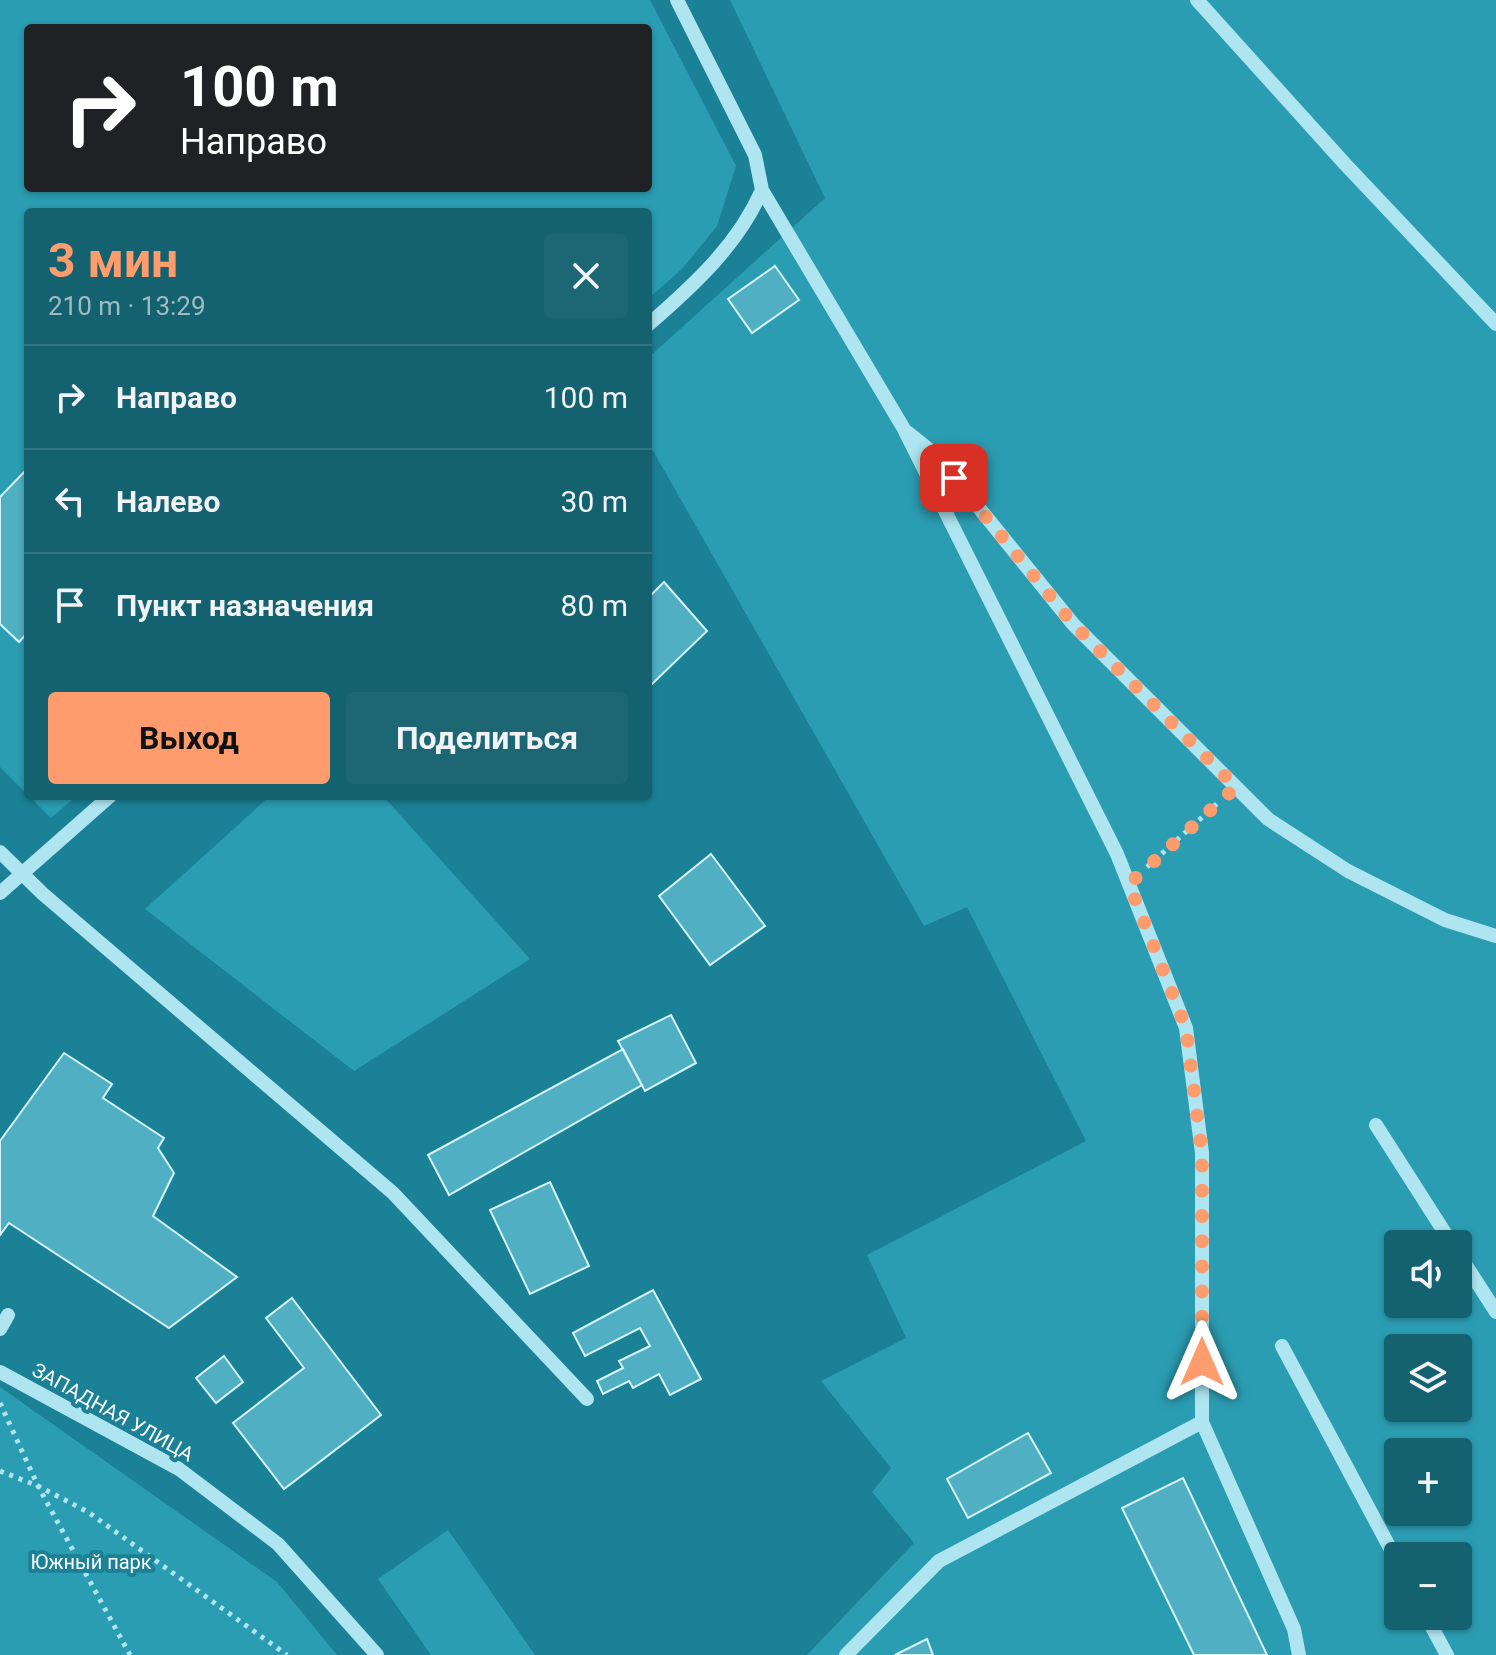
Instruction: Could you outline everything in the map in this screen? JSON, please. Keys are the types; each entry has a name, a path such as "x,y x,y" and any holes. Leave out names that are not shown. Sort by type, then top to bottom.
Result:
{"street":[{"path":"677,0 755,155 762,190 904,429 1117,854 1186,1028 1202,1153 1202,1422 1294,1629 1299,1655"},
{"path":"1197,0 1345,164 1496,324"},
{"path":"652,321 730,246 750,217 762,190"},
{"path":"904,429 937,456 1073,624 1268,819 1348,871 1445,920 1496,936"},
{"path":"0,893 105,800"},
{"path":"0,852 393,1193 587,1399"},
{"path":"1376,1125 1443,1230"},
{"path":"1472,1275 1496,1312"},
{"path":"1282,1346 1387,1542"},
{"name":"ЗАПАДНАЯ УЛИЦА","path":"0,1372 179,1469 278,1544 377,1655"},
{"path":"846,1655 939,1561 1202,1422"},
{"path":"1434,1630 1447,1655"}],"path":[{"path":"1129,884 1236,787"},
{"path":"0,1403 38,1486 130,1655"},
{"path":"0,1471 38,1486 88,1512 287,1655"}],"green space":[{"path":"0,0 650,0 736,166 717,226 683,268 652,295 652,208 24,208 24,791 0,767"},
{"path":"730,0 1496,0 1496,1655 807,1655 914,1543 872,1492 891,1468 821,1381 906,1338 867,1255 1086,1141 967,907 924,926 652,449 652,354 825,198"},
{"path":"33,800 72,800 51,818"},
{"path":"266,800 387,800 530,959 354,1071 145,909"},
{"name":"Южный парк","path":"0,1387 277,1582 337,1655 0,1655"},
{"path":"448,1530 535,1655 431,1655 378,1579"}],"building":[{"path":"775,266 799,300 752,333 728,299"},
{"path":"24,472 24,636 19,642 0,624 0,497"},
{"path":"664,582 707,631 652,684 652,594"},
{"path":"711,854 765,926 710,965 659,896"},
{"path":"671,1015 696,1063 645,1091 618,1041"},
{"path":"623,1049 642,1085 449,1195 428,1155"},
{"path":"64,1053 112,1084 103,1098 164,1138 158,1148 174,1173 153,1216 237,1277 169,1328 9,1223 0,1235 0,1141"},
{"path":"550,1182 589,1266 530,1294 490,1210"},
{"path":"653,1290 701,1379 670,1395 659,1374 633,1388 629,1381 603,1394 597,1381 623,1368 619,1361 650,1346 640,1328 585,1356 573,1333"},
{"path":"292,1298 381,1415 284,1489 233,1423 304,1368 266,1318"},
{"path":"224,1356 243,1382 216,1403 196,1378"},
{"path":"1028,1433 1051,1473 968,1518 947,1479"},
{"path":"1183,1478 1267,1655 1194,1655 1122,1508"},
{"path":"927,1639 933,1655 895,1655"}],"route":[{"path":"954,478 1073,624 1236,787 1129,884 1186,1028 1202,1153 1202,1362"}]}
